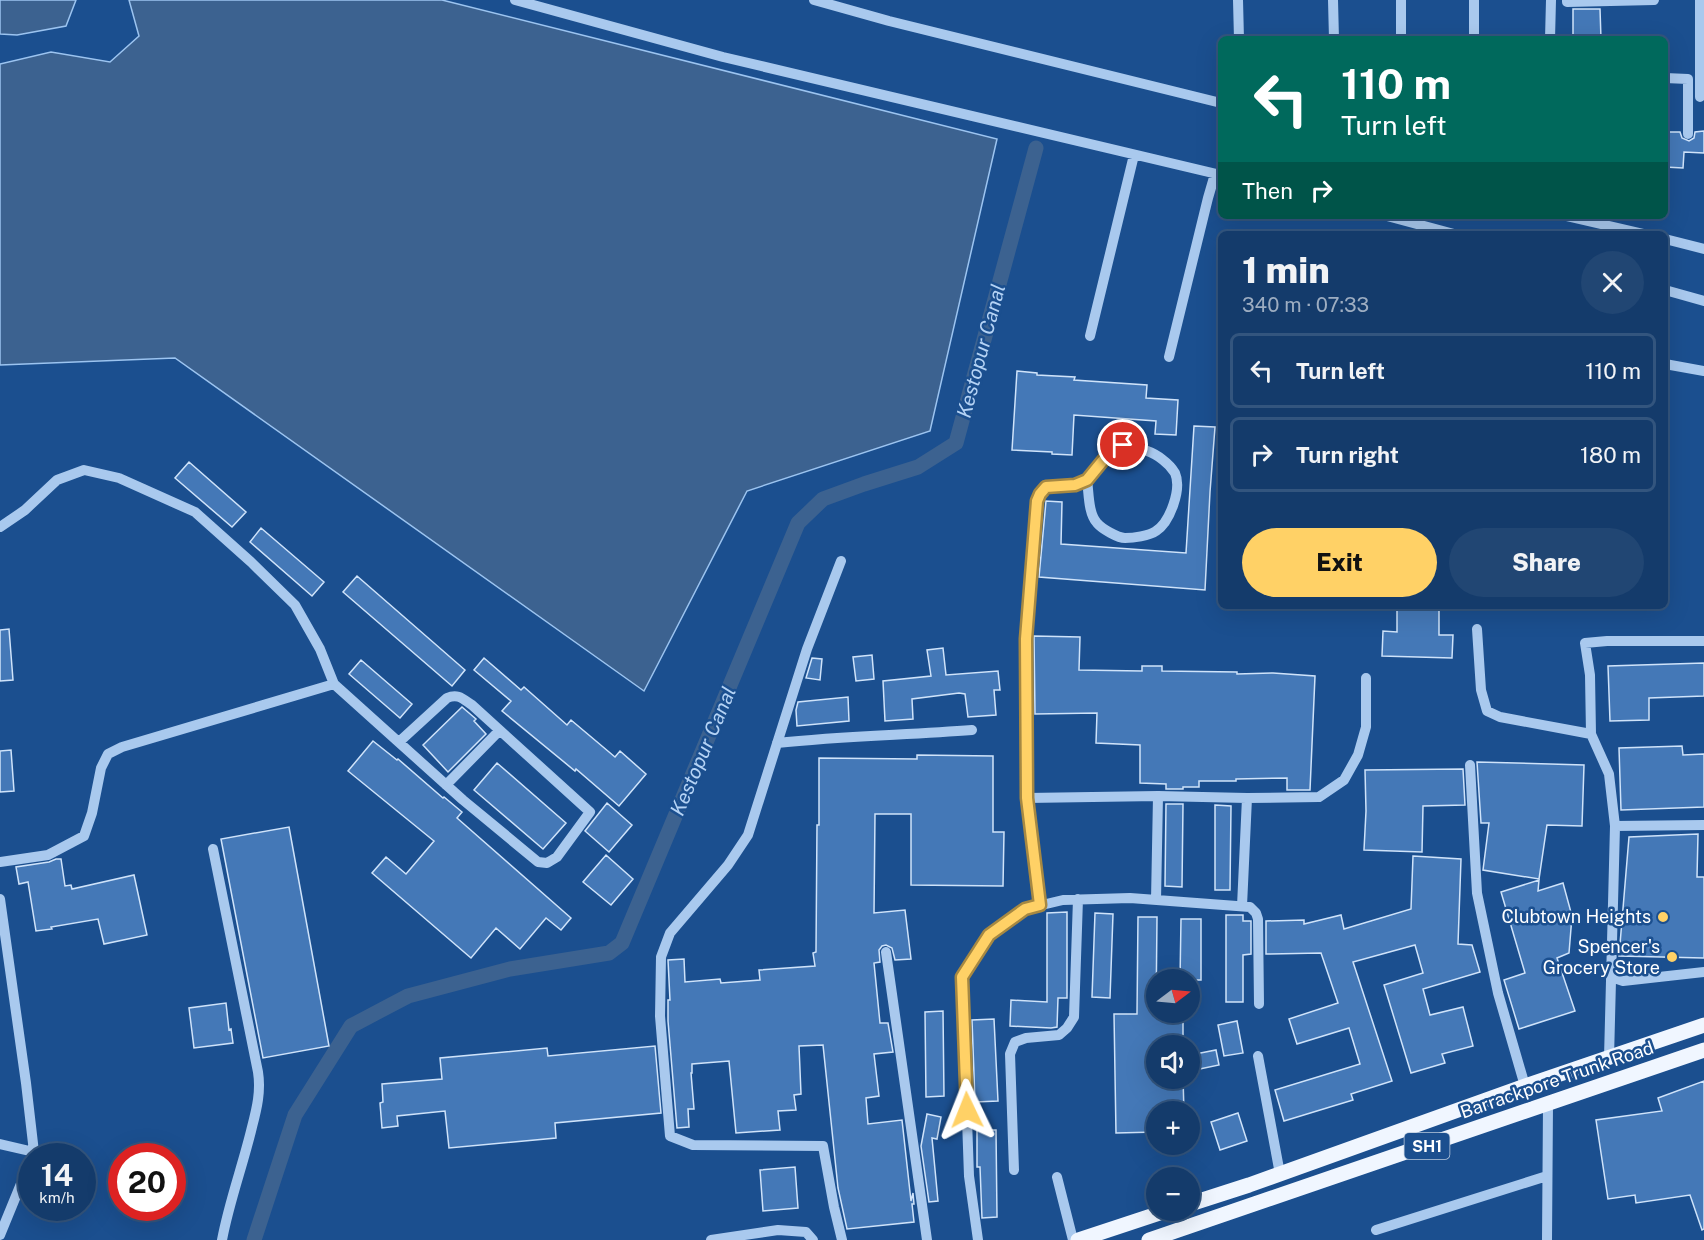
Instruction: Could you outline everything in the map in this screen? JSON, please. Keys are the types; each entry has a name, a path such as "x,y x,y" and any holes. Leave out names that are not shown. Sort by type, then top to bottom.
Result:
{"main road":[{"name":"Barrackpore Trunk Road","path":"1200,1201 1704,1025"},
{"name":"Barrackpore Trunk Road","path":"1149,1240 1704,1050"},
{"path":"1077,1240 1146,1218"}],"street":[{"path":"514,0 723,57 1133,159 1216,177 1208,198 1169,357"},
{"path":"814,0 889,21 1218,102"},
{"path":"1238,0 1239,36"},
{"path":"1333,0 1334,36"},
{"path":"1401,0 1401,36"},
{"path":"1474,0 1474,36"},
{"path":"1550,36 1551,0"},
{"path":"1567,0 1567,2 1654,0"},
{"path":"1688,97 1702,97 1700,0"},
{"path":"1668,78 1688,79 1688,134"},
{"path":"1090,336 1133,159"},
{"path":"1398,219 1443,231"},
{"path":"1579,219 1631,231"},
{"path":"1668,240 1704,249"},
{"path":"1668,291 1704,301"},
{"path":"1668,365 1704,371"},
{"path":"1040,905 1027,798 1026,639 1037,501 1046,487 1075,485 1087,480 1114,447 1123,445 1157,455 1171,468 1177,484 1175,498 1166,521 1156,532 1123,538 1097,524 1091,511 1087,480"},
{"path":"0,527 25,510 57,480 84,470 119,478 195,512 295,605 320,649 334,684 446,785 538,862 548,863 557,857 590,812 472,705 460,697 453,695 447,698 399,741"},
{"path":"841,561 807,649 748,835 728,865 670,933 661,957 660,1016 670,1136 693,1145 823,1146 842,1240"},
{"path":"1478,629 1481,690 1487,711 1500,717 1592,734"},
{"path":"1609,1058 1615,826 1609,774 1592,734 1590,675 1585,643 1704,641"},
{"path":"1027,798 1319,797 1344,780 1358,755 1366,728 1366,678"},
{"path":"0,862 48,855 84,836 92,813 101,768 108,754 122,747 334,684"},
{"path":"777,743 823,738 972,730"},
{"path":"446,785 500,731"},
{"path":"1470,765 1477,893 1498,993 1525,1086"},
{"path":"1156,900 1158,796"},
{"path":"1242,906 1247,798"},
{"path":"1615,826 1704,825"},
{"path":"213,849 260,1087 246,1154 225,1220 222,1240"},
{"path":"978,1240 969,1176 962,977 989,935 1025,909 1063,900 1130,898 1250,907 1257,913 1258,919 1259,1004"},
{"path":"0,899 26,1083 31,1143"},
{"path":"1014,1170 1010,1053 1015,1042 1026,1038 1059,1035 1074,1017 1078,899"},
{"path":"886,952 927,1240"},
{"path":"1611,976 1623,981 1704,972"},
{"path":"1258,1056 1280,1174"},
{"path":"1547,1240 1548,1105"},
{"path":"0,1144 18,1150"},
{"path":"1376,1230 1547,1176"},
{"path":"1057,1177 1072,1240"},
{"path":"0,1235 18,1190"},
{"path":"711,1240 778,1230 806,1232 813,1240"}],"water":[{"path":"0,0 76,0 66,26 17,35 0,34"},
{"path":"129,0 442,0 997,139 930,431 747,491 644,691 175,358 0,365 0,64 51,52 110,62 139,36"}],"building":[{"path":"1573,9 1600,9 1601,36 1573,36"},
{"path":"1704,131 1704,153 1684,152 1683,168 1668,167 1668,132 1680,132 1682,138 1689,141 1694,138 1695,132"},
{"path":"1017,371 1037,373 1037,375 1075,377 1074,380 1147,385 1146,398 1178,400 1176,435 1155,434 1156,421 1074,415 1072,455 1012,450"},
{"path":"1194,426 1215,427 1205,590 1039,577 1046,501 1062,502 1061,544 1186,553"},
{"path":"189,462 246,512 232,527 175,478"},
{"path":"261,528 324,582 312,596 250,542"},
{"path":"357,576 465,670 452,686 343,592"},
{"path":"1397,609 1439,609 1439,635 1453,635 1452,658 1382,656 1383,631 1397,632"},
{"path":"9,629 13,680 0,681 0,630"},
{"path":"1034,636 1080,637 1079,670 1142,671 1142,666 1162,666 1162,671 1315,676 1310,790 1287,790 1287,778 1199,781 1199,787 1183,787 1183,789 1166,789 1166,784 1140,783 1140,745 1096,743 1097,713 1035,714"},
{"path":"943,648 946,675 998,671 1000,690 994,690 996,715 968,717 965,694 959,693 912,699 913,719 885,721 883,681 931,676 927,650"},
{"path":"872,655 874,679 856,681 853,657"},
{"path":"484,658 521,690 524,687 567,725 571,720 615,757 620,751 646,774 619,806 502,711 511,701 474,670"},
{"path":"812,658 822,659 820,680 806,678"},
{"path":"361,660 412,704 400,718 349,674"},
{"path":"1704,663 1704,696 1649,698 1649,720 1610,721 1608,666"},
{"path":"848,697 849,721 797,726 798,702"},
{"path":"462,707 476,719 474,721 486,734 448,772 423,745"},
{"path":"373,741 462,812 457,818 571,918 561,930 546,918 520,949 496,928 471,958 372,873 386,857 406,874 434,841 348,771"},
{"path":"1682,746 1683,755 1704,754 1704,807 1621,810 1619,748"},
{"path":"11,750 14,791 0,792 0,751"},
{"path":"917,755 993,756 993,832 1004,832 1003,886 911,885 911,814 875,814 874,913 905,910 911,959 895,960 892,948 886,945 879,950 880,962 874,963 880,1023 888,1023 893,1052 874,1054 879,1096 866,1098 868,1124 902,1120 911,1201 913,1193 914,1222 847,1229 838,1188 823,1045 799,1046 801,1094 794,1095 796,1110 778,1111 780,1130 736,1133 729,1061 692,1064 694,1109 688,1109 689,1127 677,1128 668,1021 668,1000 670,1000 668,960 684,959 685,982 720,979 721,983 760,980 759,970 815,966 813,953 816,952 819,758 917,759"},
{"path":"1477,762 1584,765 1582,826 1547,825 1539,879 1483,870 1489,823 1481,823"},
{"path":"497,763 566,823 543,849 474,790"},
{"path":"1463,769 1465,805 1423,806 1422,852 1364,850 1365,770"},
{"path":"607,803 632,825 609,852 585,831"},
{"path":"1166,804 1183,804 1182,887 1165,886"},
{"path":"1215,805 1231,806 1230,890 1215,890"},
{"path":"289,827 329,1046 263,1058 221,839"},
{"name":"Clubtown Heights","path":"1698,834 1697,877 1704,877 1704,958 1619,956 1629,837"},
{"path":"606,855 633,879 611,905 583,882"},
{"path":"1413,856 1461,859 1458,944 1472,945 1480,972 1423,989 1430,1015 1463,1007 1473,1046 1442,1054 1445,1063 1411,1073 1384,985 1423,973 1415,945 1353,962 1392,1081 1351,1094 1353,1100 1284,1121 1275,1090 1360,1064 1349,1028 1297,1044 1289,1019 1338,1003 1321,953 1266,954 1266,921 1304,920 1304,924 1341,915 1344,929 1411,909"},
{"path":"61,859 65,886 71,885 72,889 134,875 147,935 104,944 98,919 36,931 28,882 19,884 16,867"},
{"path":"1539,880 1538,891 1563,883 1572,916 1569,953 1557,958 1575,1011 1519,1029 1504,980 1525,973 1501,892"},
{"path":"1067,912 1067,998 1058,998 1057,1027 1010,1026 1011,1000 1047,1002 1047,913"},
{"path":"1095,913 1113,914 1110,998 1092,997"},
{"path":"1226,915 1243,915 1243,921 1251,921 1251,954 1243,955 1243,1002 1226,1002"},
{"path":"1138,917 1157,917 1156,969 1146,969 1146,1023 1183,1023 1183,1035 1146,1035 1146,1089 1183,1089 1184,1101 1146,1101 1146,1132 1116,1133 1114,1014 1137,1014"},
{"path":"1181,919 1201,919 1201,980 1200,969 1180,969"},
{"path":"226,1003 233,1043 194,1048 189,1008"},
{"path":"943,1011 944,1096 926,1097 925,1012"},
{"path":"994,1019 998,1101 975,1102 972,1020"},
{"path":"1237,1021 1243,1053 1224,1056 1218,1025"},
{"path":"655,1046 661,1113 555,1123 556,1138 449,1148 445,1111 397,1116 398,1126 382,1128 380,1103 383,1102 382,1084 442,1079 440,1058 547,1048 548,1056"},
{"path":"1216,1050 1219,1065 1200,1069 1200,1053"},
{"path":"1704,1081 1704,1229 1702,1230 1690,1195 1636,1203 1635,1195 1608,1199 1596,1120 1662,1111 1658,1098"},
{"path":"1238,1113 1247,1141 1220,1150 1211,1122"},
{"path":"927,1114 941,1117 937,1139 932,1138 938,1201 929,1202 921,1146"},
{"path":"977,1130 996,1130 997,1217 982,1218 980,1167 977,1167"},
{"path":"795,1167 798,1208 763,1211 760,1170"}],"waterway":[{"name":"Kestopur Canal","path":"254,1240 295,1115 351,1026 408,996 510,969 609,953 622,943 798,523 823,499 918,467 956,443 1036,148"}],"place":[{"name":"Clubtown Heights","path":"1663,917"},
{"name":"Spencer's Grocery Store","path":"1672,957"}],"route":[{"path":"967,1110 962,977 989,935 1025,909 1040,905 1027,798 1026,639 1037,501 1046,487 1075,485 1087,480 1114,447 1123,445"}]}
